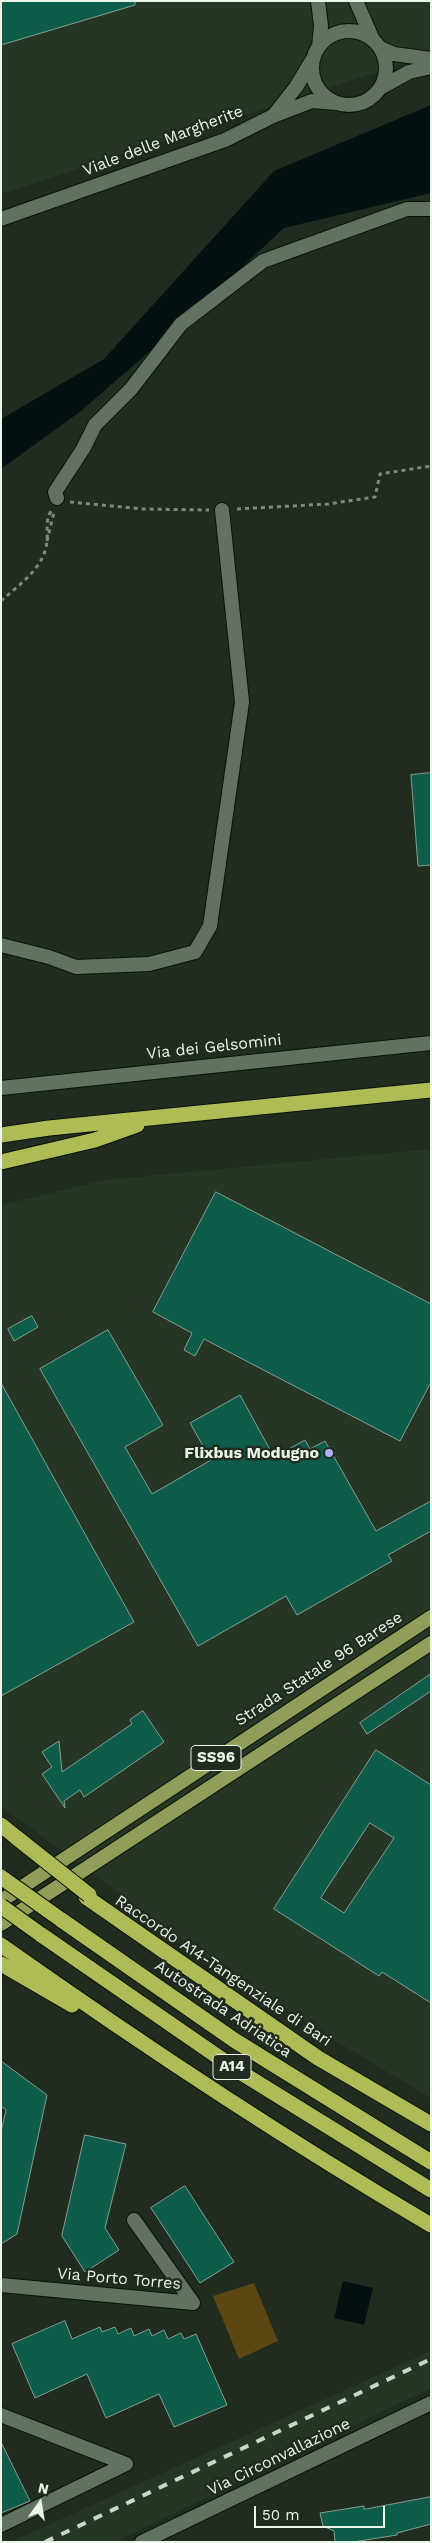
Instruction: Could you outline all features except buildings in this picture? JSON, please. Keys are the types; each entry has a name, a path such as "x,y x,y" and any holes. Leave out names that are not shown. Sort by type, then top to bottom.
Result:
{"highway":[{"path":"1,1134 431,1090"},
{"path":"1,1162 95,1140 159,1117"},
{"name":"Raccordo A14-Tangenziale di Bari","path":"1,1825 10,1840 147,1941 318,2058 431,2124"},
{"name":"Autostrada Adriatica","path":"1,1877 234,2040 431,2162"},
{"name":"A14","path":"1,1906 240,2072 431,2190"},
{"name":"A14","path":"4,1954 306,2151 431,2225"}],"main road":[{"name":"Strada Statale 96 Barese","path":"1,1901 431,1617"},
{"name":"SS96","path":"1,1924 431,1643"}],"street":[{"path":"318,1 321,26 312,69 317,85 327,98 337,103 350,105 362,103 372,97 380,88 409,72 431,67"},
{"path":"356,1 386,68 380,88"},
{"path":"273,116 296,87 326,40 345,32 364,35 394,54 431,59"},
{"name":"Viale delle Margherite","path":"1,219 225,140 273,116 312,101 337,103"},
{"path":"57,498 55,492 95,426 131,389 181,324 263,261 407,209 431,209"},
{"path":"1,946 49,957 76,967 149,964 196,952 210,926 242,702 222,510"},
{"name":"Via dei Gelsomini","path":"1,1088 431,1043"},
{"name":"Via Porto Torres","path":"1,2285 193,2303 134,2220"},
{"name":"Via Circonvallazione","path":"142,2542 431,2403"},
{"path":"1,2416 126,2464 1,2525"}],"path":[{"path":"1,601 42,562 47,541 46,520 57,498"}],"shaded area":[{"path":"1,1 431,1 431,55 1,194"},
{"path":"431,105 431,193 284,228 181,324 81,411 1,469 1,419 104,359 274,171"},
{"path":"431,1149 431,2098 256,1993 1,1806 1,1205 105,1180"},
{"path":"343,2281 373,2288 364,2325 334,2318"},
{"path":"254,2283 278,2341 239,2359 213,2296"},
{"path":"431,2351 431,2388 115,2542 11,2542"}],"railway":[{"path":"45,2542 431,2359"}],"place":[{"name":"Flixbus Modugno","path":"329,1453"}]}
